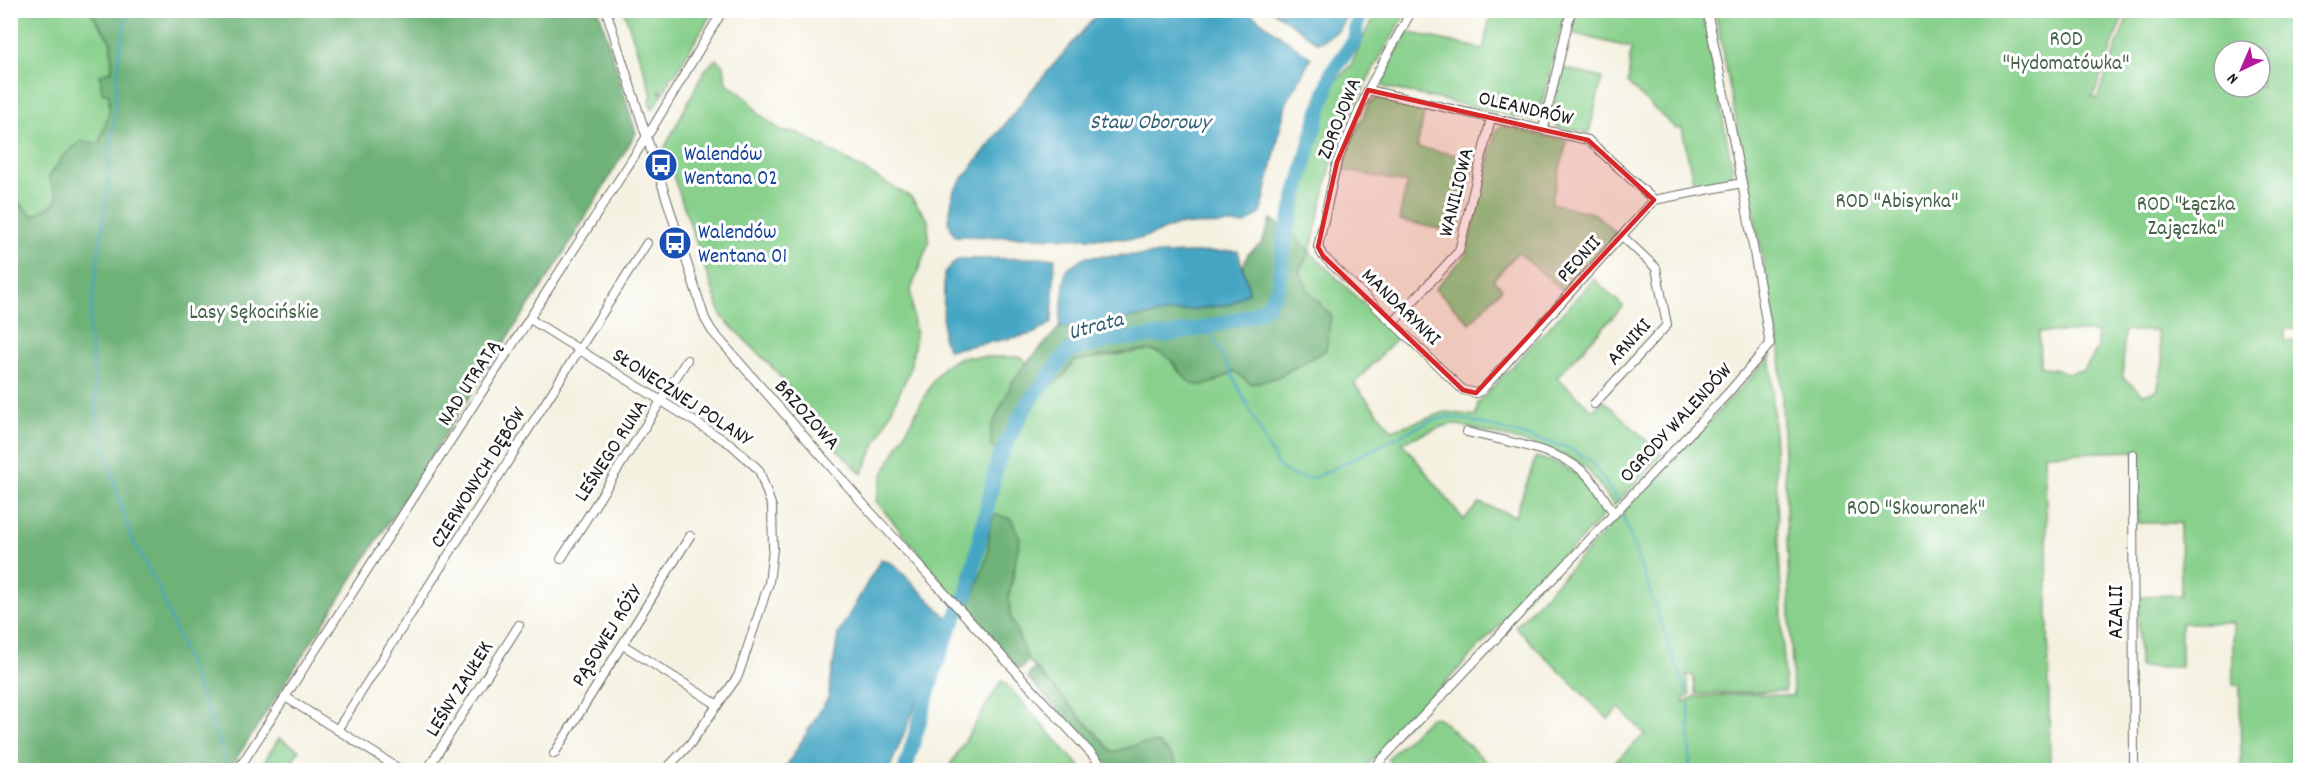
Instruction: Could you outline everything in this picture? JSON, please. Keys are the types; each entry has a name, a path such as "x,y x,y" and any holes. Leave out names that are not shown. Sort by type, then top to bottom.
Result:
{"street":[{"name":"BRZOZOWA","path":"606,10 705,319 712,331 1106,771"},
{"name":"NAD UTRATĄ","path":"238,771 647,137 723,10"},
{"name":"ZDROJOWA","path":"1318,247 1337,162 1368,90 1412,10"},
{"path":"1543,129 1571,10"},
{"name":"OGRODY WALENDÓW","path":"1372,771 1729,392 1770,344 1742,183 1707,10"},
{"name":"OLEANDRÓW","path":"1368,90 1588,140 1654,201"},
{"name":"WANILIOWA","path":"1394,322 1459,251 1491,118"},
{"path":"1654,201 1742,183"},
{"name":"PEONII","path":"1463,390 1476,393 1481,391 1654,201"},
{"name":"ARNIKI","path":"1594,404 1667,325 1656,268 1622,236"},
{"name":"CZERWONYCH DĘBÓW","path":"337,730 647,243"},
{"name":"MANDARYNKI","path":"1318,247 1323,256 1463,390"},
{"name":"SŁONECZNEJ POLANY","path":"530,319 732,445 759,470 772,507 773,549 769,583 752,640 738,676 690,744 665,771"},
{"name":"LEŚNEGO RUNA","path":"561,559 687,360"},
{"path":"1467,432 1538,450 1572,463 1587,475 1614,514"},
{"name":"AZALII","path":"2133,454 2134,771"},
{"name":"PĄSOWEJ RÓŻY","path":"554,754 690,536"},
{"name":"LEŚNY ZAUŁEK","path":"427,771 519,625"},
{"path":"623,645 718,705"},
{"path":"287,698 402,771"}],"highlighted area":[{"path":"1368,90 1588,140 1654,200 1476,393 1463,390 1323,256 1318,247 1337,162"}],"green space":[{"path":"11,11 90,11 111,42 109,113 99,144 49,177 58,196 54,204 33,216 11,195"},
{"name":"Lasy Sękocińskie","path":"90,11 599,11 636,133 556,266 229,770 11,770 11,195 33,216 54,204 57,197 49,177 63,156 81,141 99,144 109,113 109,94 102,92 100,75 112,70 111,42"},
{"path":"624,11 713,11 674,76 671,75 663,93 660,90 659,92 663,94 652,110 649,100 652,95"},
{"path":"1379,11 1407,11 1369,77 1336,145 1310,252 1291,232 1298,209 1298,195 1306,179 1309,156 1335,82 1351,65 1368,27"},
{"path":"1481,11 1565,11 1539,116 1532,120 1384,87 1380,80 1408,32 1483,49 1491,13"},
{"path":"1577,11 1702,11 1733,171 1728,180 1694,186 1682,128 1676,129 1628,84 1631,48 1571,33"},
{"path":"1715,11 2125,11 2094,95 2091,96 2097,99 2130,11 2300,11 2300,329 2285,329 2285,341 2300,341 2300,760 2297,770 2241,770 2240,685 2233,685 2233,623 2181,623 2181,667 2139,667 2138,596 2181,595 2180,523 2137,523 2136,451 2044,454 2050,770 1606,770 1645,734 1619,708 1608,719 1515,627 1771,356 1785,691 1696,694 1693,675 1686,676 1690,695 1683,699 1684,703 1694,697 1750,694 1793,696 1780,348","holes":["2124,331 2157,331 2163,362 2157,391 2142,394 2123,377","2039,332 2096,332 2098,349 2084,370 2068,373 2040,366"]},
{"path":"716,59 724,66 726,82 749,100 759,114 783,132 797,132 911,197 928,220 929,242 911,290 916,336 910,370 862,474 817,429 776,371 722,317 664,149 704,71"},
{"path":"1563,68 1602,78 1589,133 1557,127 1551,118"},
{"path":"1378,98 1425,109 1417,147 1475,159 1458,233 1399,220 1407,183 1342,170 1348,149 1370,102"},
{"path":"1502,126 1567,141 1551,203 1595,214 1618,235 1564,292 1518,252 1493,280 1502,288 1470,323 1435,289 1466,255 1496,130"},
{"path":"1271,219 1291,232 1310,252 1299,270 1310,293 1331,315 1326,350 1276,378 1251,384 1234,371 1215,382 1202,385 1192,384 1165,355 1146,350 1074,361 1063,377 1047,388 1016,425 1008,454 991,447 991,428 1013,381 1059,328 1231,304 1249,291 1243,267 1248,254 1262,243"},
{"path":"1310,252 1398,337 1354,384 1392,430 1446,412 1476,416 1478,403 1594,279 1623,306 1557,377 1593,411 1603,400 1662,455 1614,506 1587,468 1569,458 1521,441 1454,424 1402,442 1464,520 1479,503 1515,516 1536,457 1563,466 1576,474 1598,501 1602,517 1363,770 1180,770 1173,758 1140,744 1113,752 1028,660 1010,615 1009,595 1015,570 996,514 990,526 987,557 970,606 966,611 876,501 883,474 934,379 945,365 961,357 1022,357 1027,363 1013,381 1008,453 1016,425 1047,388 1063,377 1074,361 1150,350 1166,354 1179,372 1216,382 1234,371 1276,378 1326,350 1330,315 1310,293 1299,270"},
{"path":"995,514 1011,519 1020,538 1009,595 1010,615 1028,660 1019,669 966,611 970,606 987,557 990,526"},
{"path":"1036,669 1113,752 1140,744 1158,743 1173,758 1180,770 1113,770 1028,678 1030,672"},
{"path":"1002,680 1083,770 947,770"},
{"path":"1430,717 1439,718 1495,770 1397,770 1387,759"},
{"path":"279,738 299,750 286,770 259,770"}],"water":[{"name":"Staw Oborowy","path":"1101,10 1247,11 1311,58 1286,104 1261,213 1245,224 1177,225 1140,239 955,236 948,222 954,190 1030,92"},
{"path":"1273,11 1349,11 1338,31 1318,43"},
{"path":"1238,251 1249,291 1231,304 1059,328 1066,269 1085,257"},
{"path":"1055,258 1052,323 1033,334 949,350 943,339 944,273 958,259"},
{"path":"881,559 893,564 946,616 948,627 889,770 784,770 828,698 838,634"}],"waterway":[{"path":"127,10 119,58 107,192 89,327 99,430 130,536 157,584 224,755 227,770"},
{"name":"Utrata","path":"905,770 937,662 950,628 967,594 998,460 1024,409 1068,351 1114,339 1168,335 1208,327 1252,315 1267,307 1278,288 1285,237 1316,122 1332,72 1355,40 1356,26 1362,10"},
{"path":"1208,327 1278,466 1291,475 1305,478 1316,477 1428,422 1448,417 1468,420 1569,448 1592,462 1617,500"},
{"path":"1623,516 1686,692"},
{"path":"1689,703 1690,770"}],"place":[{"name":"Walendów Wentana 02","path":"661,165"},
{"name":"Walendów Wentana 01","path":"675,243"}],"park label":[{"name":"ROD \"Hydomatówka\"","path":"2066,50"},
{"name":"ROD \"Abisynka\"","path":"1897,200"},
{"name":"ROD \"Łączka Zajączka\"","path":"2186,215"},
{"name":"ROD \"Skowronek\"","path":"1916,507"}]}
